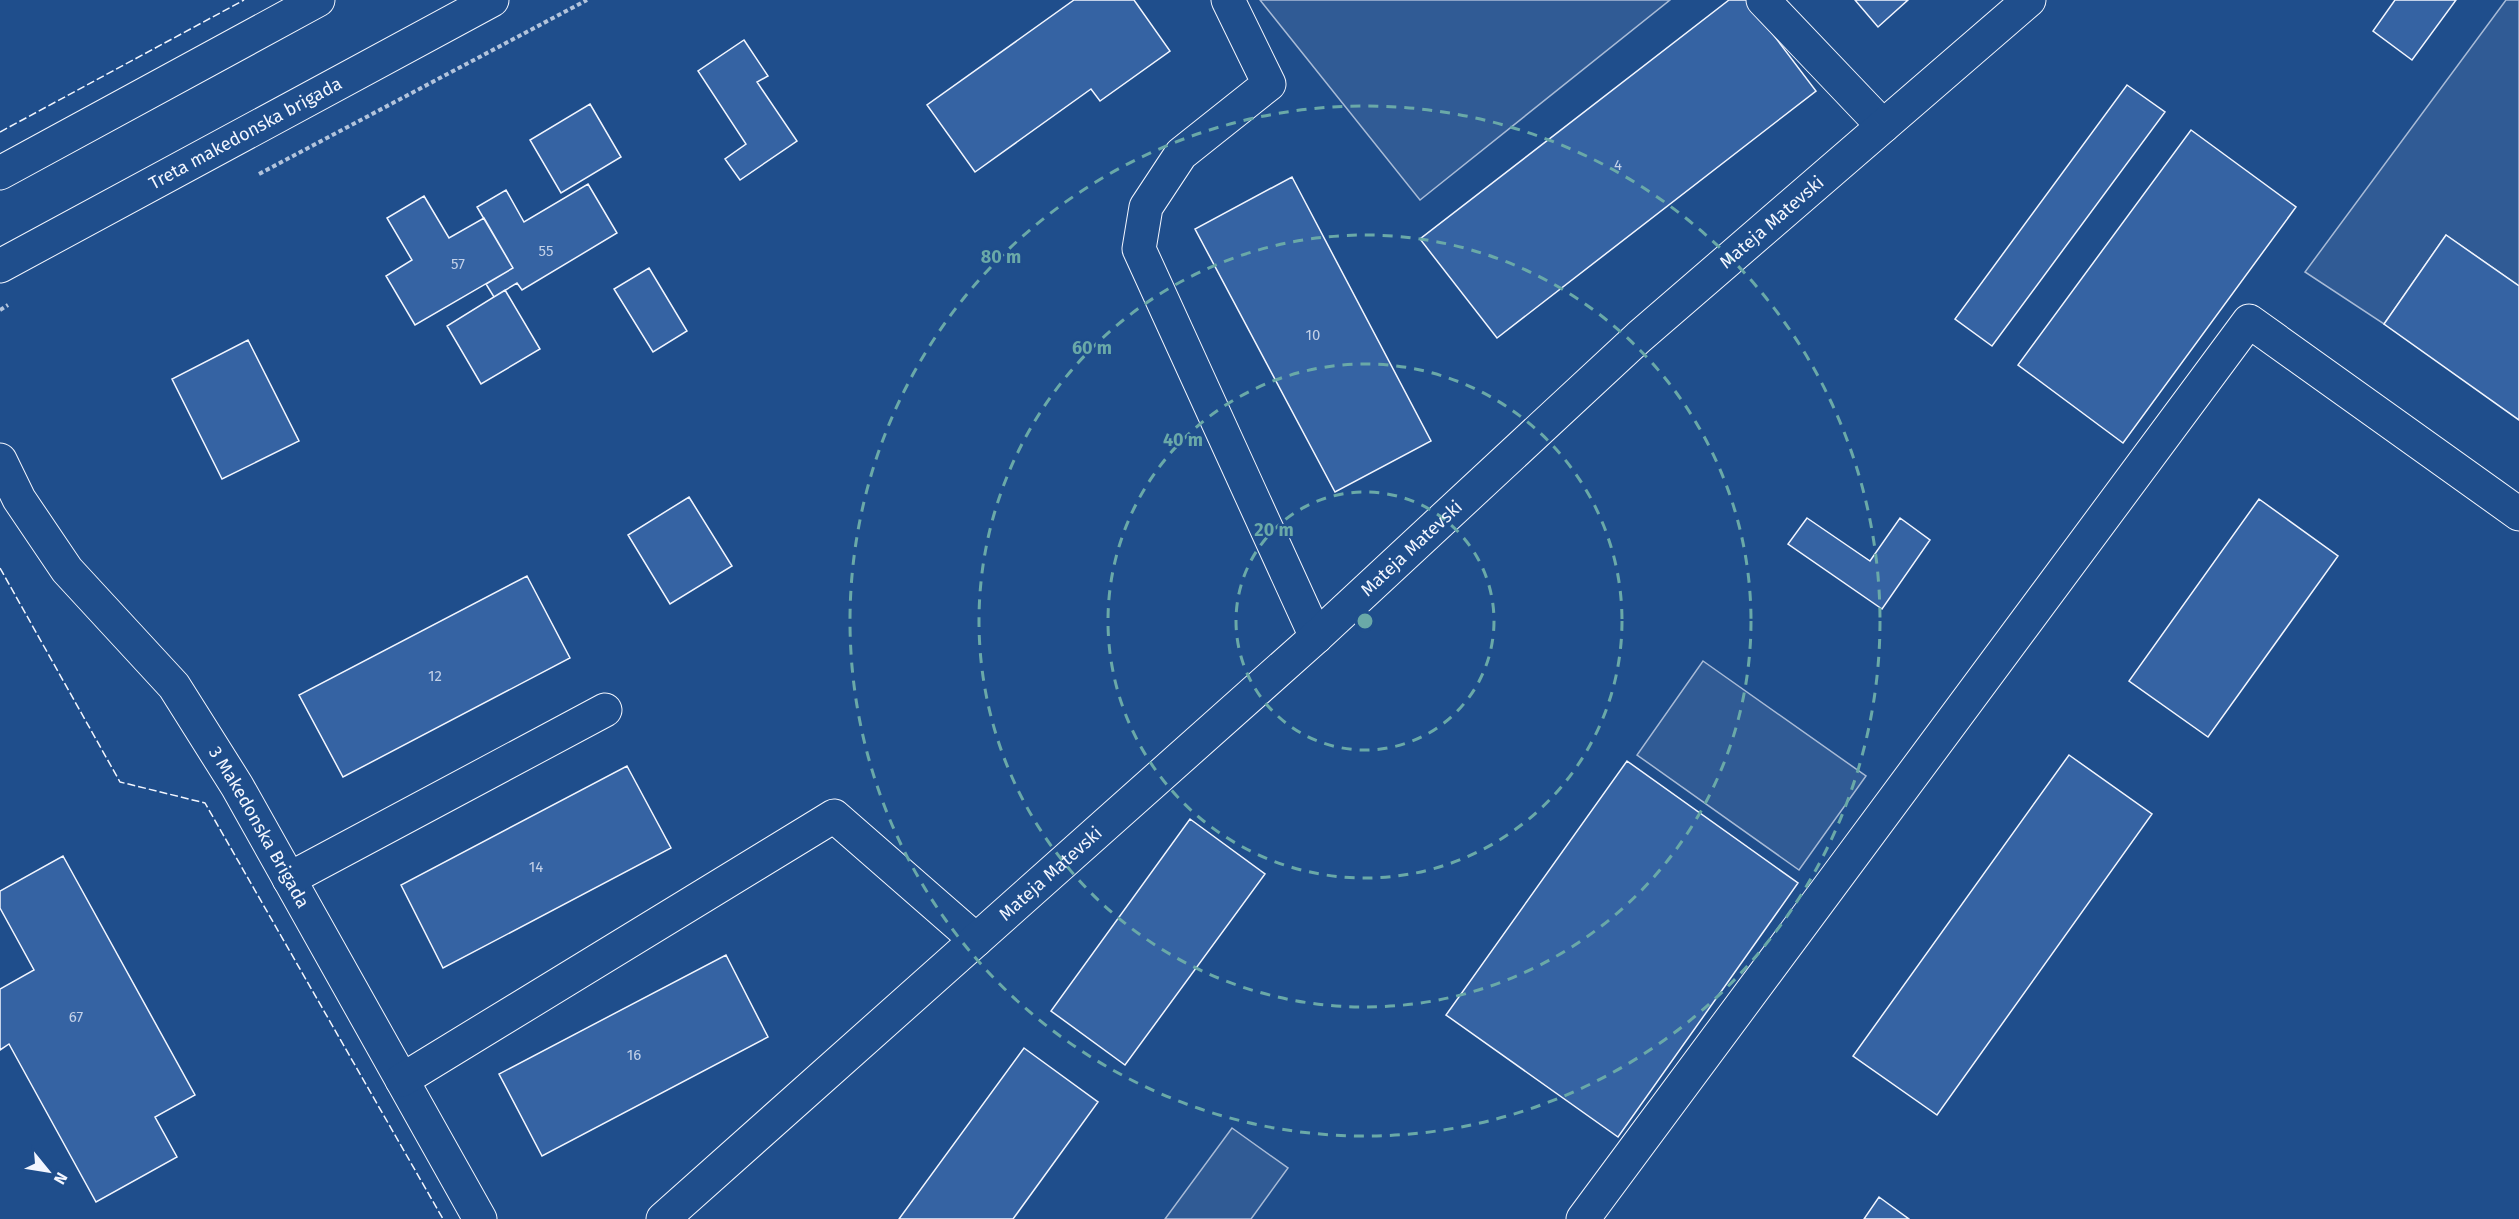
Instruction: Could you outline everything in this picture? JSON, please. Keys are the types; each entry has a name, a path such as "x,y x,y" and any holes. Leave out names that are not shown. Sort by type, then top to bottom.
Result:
{"street":[{"path":"0,173 318,0"},
{"name":"Treta makedonska brigada","path":"4,278 492,0"},
{"path":"1228,0 1269,84 1181,154 1146,207 1139,249 1316,637"},
{"path":"1763,0 1883,126"},
{"name":"Mateja Matevski","path":"663,1219 1316,637 1639,337 2030,0"},
{"path":"1583,1219 2249,321 2519,514"},
{"name":"3 Makedonska Brigada","path":"0,460 19,499 67,570 174,686 237,786 480,1219"},
{"path":"289,879 605,710"},
{"path":"402,1080 834,816 976,940"}],"path":[{"path":"254,177 587,0"},
{"path":"0,310 4,278"}],"shaded area":[{"path":"1260,0 1670,0 1420,200"},
{"path":"2506,0 2519,0 2519,286 2446,235 2384,324 2305,272"},
{"path":"1703,661 1866,776 1799,870 1637,755"},
{"path":"1232,1128 1288,1168 1251,1219 1165,1219"}],"building":[{"path":"1074,0 1134,0 1170,51 1100,101 1091,89 975,172 927,105"},
{"path":"1729,0 1747,0 1816,91 1497,338 1420,239"},
{"path":"1855,0 1908,0 1878,27"},
{"path":"2395,0 2456,0 2412,60 2373,31"},
{"path":"744,40 768,76 757,82 797,141 740,180 725,159 746,144 698,71"},
{"path":"2127,85 2165,112 1992,346 1955,319"},
{"path":"590,104 621,157 561,193 530,140"},
{"path":"2191,130 2296,207 2123,443 2018,365"},
{"path":"1292,177 1431,441 1335,492 1195,229"},
{"path":"588,184 617,233 522,290 517,283 494,297 486,284 513,268 477,207 506,190 524,222"},
{"path":"424,196 449,238 484,218 513,268 415,325 386,276 412,260 387,218"},
{"path":"2446,235 2519,286 2519,420 2384,324"},
{"path":"649,268 687,331 653,352 614,289"},
{"path":"505,290 540,349 481,384 447,326"},
{"path":"248,340 299,441 222,479 172,379"},
{"path":"689,497 732,566 670,604 628,535"},
{"path":"2259,499 2338,556 2208,737 2129,681"},
{"path":"1807,518 1870,561 1900,518 1930,540 1882,609 1788,544"},
{"path":"527,576 570,658 343,777 299,695"},
{"path":"2069,755 2152,814 1937,1115 1853,1056"},
{"path":"1627,761 1798,883 1618,1137 1446,1015"},
{"path":"627,766 671,848 443,968 401,885"},
{"path":"1190,819 1265,874 1125,1065 1051,1011"},
{"path":"63,856 195,1095 155,1117 177,1157 96,1202 9,1044 0,1050 0,989 34,970 0,908 0,891"},
{"path":"726,955 768,1037 542,1156 499,1074"},
{"path":"1024,1048 1098,1102 1013,1219 899,1219"},
{"path":"1879,1197 1909,1219 1864,1219"}],"fence":[{"path":"0,132 244,0"},
{"path":"0,568 120,782 205,803 443,1219"}]}
